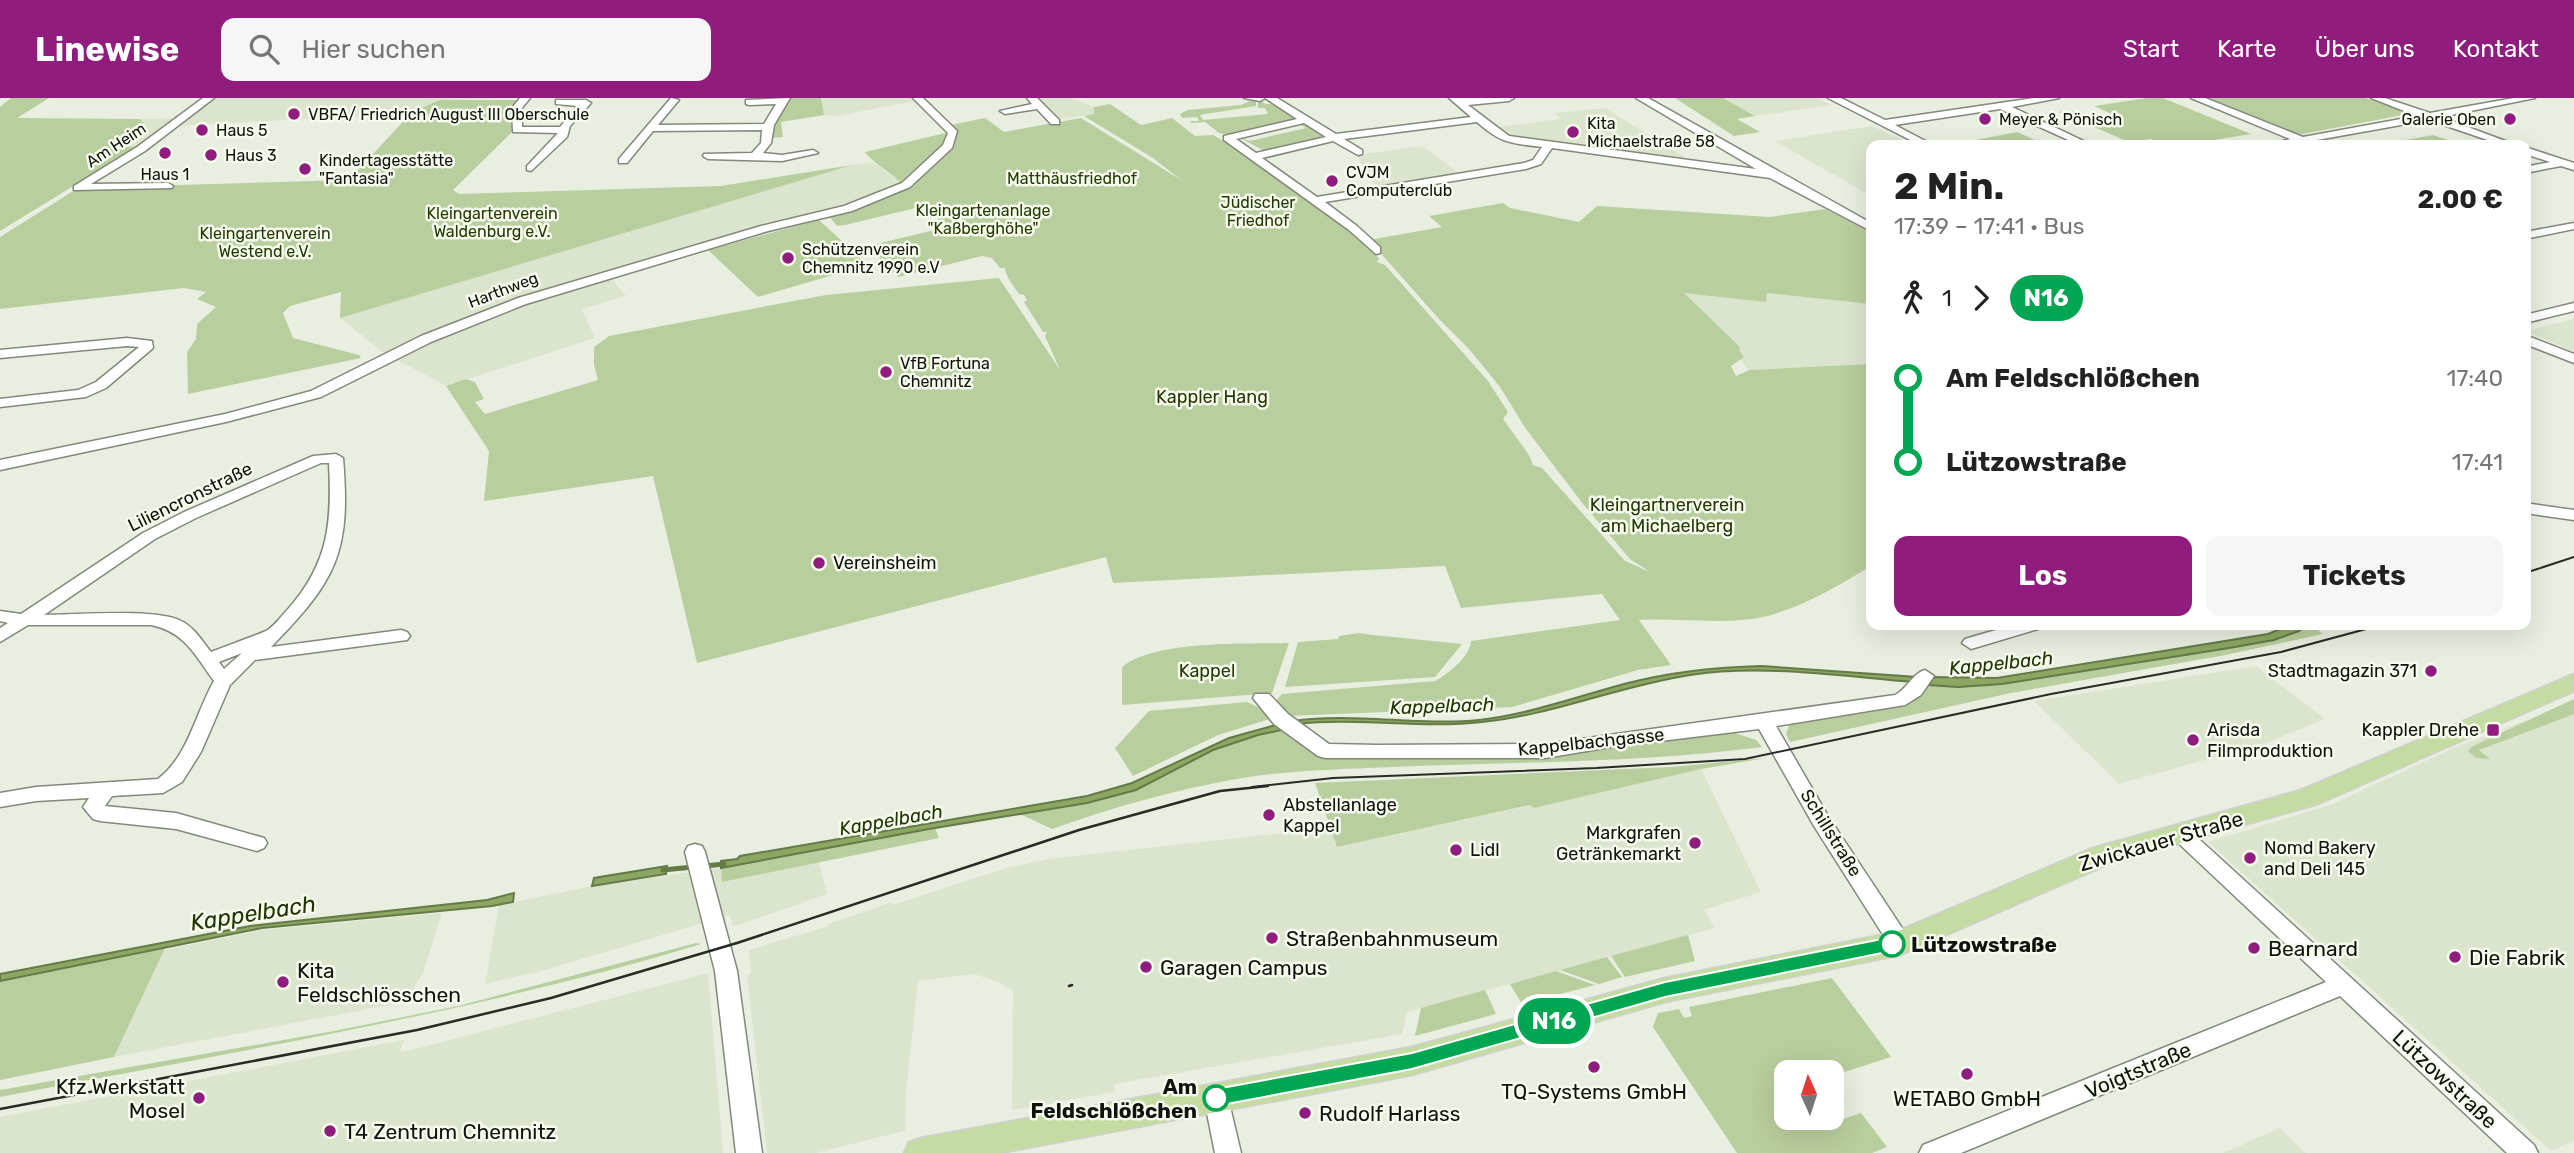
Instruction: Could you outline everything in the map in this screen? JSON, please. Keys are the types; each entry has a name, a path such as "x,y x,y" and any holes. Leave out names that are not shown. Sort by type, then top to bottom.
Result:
{"main road":[{"name":"Zwickauer Straße","path":"939,1151 1412,1061 1654,992 1900,943 2091,859 2309,797 2574,682"}],"street":[{"name":"Am Heim","path":"168,186 78,188 141,149 209,98"},
{"path":"525,98 517,108 517,130 563,130"},
{"name":"Harthweg","path":"0,465 316,394 380,361 474,320 572,285 765,228 848,209 906,185 948,146 953,133 918,98"},
{"path":"1250,98 1260,98"},
{"path":"1270,98 1358,152"},
{"path":"1457,100 1508,98"},
{"path":"1641,98 1866,225"},
{"path":"1833,98 1918,140"},
{"path":"1982,98 2076,140"},
{"path":"1885,124 2054,98"},
{"path":"2196,98 2302,140 2530,98"},
{"path":"2376,98 2497,140"},
{"path":"623,161 674,100"},
{"path":"749,102 784,100"},
{"path":"755,156 766,143 768,127 784,100"},
{"path":"1457,100 1502,138 1773,175"},
{"path":"531,168 563,135 563,130 586,103 559,102"},
{"path":"1005,111 1035,102 1055,122"},
{"path":"1256,156 1335,138 1479,118"},
{"path":"1306,120 1228,138 1353,228 1376,250"},
{"path":"650,128 768,127"},
{"path":"1313,201 1526,166 1537,162 1549,145"},
{"path":"2531,152 2574,167"},
{"path":"708,156 782,158 813,153"},
{"path":"1720,168 1734,167 1746,158"},
{"path":"2531,169 2561,163"},
{"path":"2531,235 2574,226"},
{"path":"2531,318 2574,307"},
{"path":"2531,341 2574,359"},
{"path":"0,354 127,342 147,344 146,348 91,390 66,397 0,403"},
{"name":"Liliencronstraße","path":"0,636 149,536 190,514 318,459 336,458 340,498 338,534 329,561 314,591 292,618 275,632"},
{"path":"2531,509 2574,515"},
{"path":"0,616 24,620 151,620 174,624 188,634 224,681"},
{"path":"1971,643 2015,630"},
{"path":"209,660 275,632"},
{"path":"0,800 36,794 163,786 179,776 224,681 275,632"},
{"path":"253,654 401,636"},
{"name":"Kappelbachgasse","path":"1262,698 1281,719 1325,751 1545,751 1898,701 1908,697 1922,682"},
{"name":"Schillstraße","path":"1764,722 1821,821 1900,943"},
{"path":"106,790 93,807 100,814 176,821 257,843"},
{"name":"Lützowstraße","path":"2181,834 2525,1153"},
{"path":"695,852 726,971 749,1153"},
{"name":"Voigtstraße","path":"1932,1153 2343,985"},
{"path":"1216,1098 1228,1153"}],"shaded area":[{"path":"212,98 521,98 439,100 411,113 177,126 146,147 111,147 144,123 139,119 188,118"},
{"path":"821,98 912,98 916,101 837,116 824,115"},
{"path":"1038,98 1071,98 1094,107 1094,114 1054,120"},
{"path":"1723,98 1817,98 1832,105 1755,116"},
{"name":"Kita Michaelstraße 58","path":"1605,108 1685,157 1680,160 1540,141 1511,136 1498,127 1560,119 1555,113"},
{"path":"1872,126 1901,140 1866,140 1866,193 1775,141"},
{"path":"1423,146 1460,174 1379,187 1356,169 1363,167 1357,155"},
{"path":"873,162 901,182 905,190 848,212 610,277 626,296 582,309 595,338 446,386 383,352 340,318 646,225 852,165"},
{"path":"1683,292 1766,302 1767,293 1866,303 1866,364 1749,370"},
{"path":"2574,319 2574,352 2531,333 2531,330"},
{"path":"2278,630 2300,630 2274,640 2002,684 1958,687 1929,685 1933,677 1997,678 2268,634"},
{"path":"1762,666 1916,677 1913,682 1801,672 1717,672 1664,680 1534,713 1482,722 1296,724 1292,721 1339,718 1479,720 1535,709 1658,676"},
{"path":"2256,666 2325,719 2269,742 2119,784 2034,701"},
{"path":"2574,702 2574,1141 2551,1151 2208,842 2333,804 2451,749"},
{"path":"1279,724 1286,729 1213,750 1136,790 1087,803 721,868 721,861 737,859 740,856 1087,796 1132,783 1229,738"},
{"path":"1701,769 1761,892 1704,910 1715,928 1407,1012 1402,1034 1114,1084 1114,1092 1012,1110 1013,991 998,982 974,974 918,981 906,1093 905,1131 815,1153 767,1153 747,976 751,973 749,950 829,926 828,924 892,902 893,905 1003,869 1047,859 1330,828 1338,847 1530,805 1534,808"},
{"path":"819,862 827,894 733,927 730,915 545,970 485,984 499,905 592,886 721,868 723,882"},
{"path":"667,866 666,874 592,886 594,878"},
{"path":"514,893 513,902 492,906 262,928 0,981 0,974 250,926 487,900"},
{"name":"Kita Feldschlösschen","path":"442,913 423,973 405,1002 114,1057 164,950 262,930"},
{"path":"708,973 723,1153 0,1153 0,1117 404,1040 400,1052 407,1051"},
{"path":"2280,1128 2305,1153 2223,1153"}],"green space":[{"path":"11,98 49,98 17,118 139,119 144,123 112,146 137,147 0,231 0,107"},
{"path":"789,98 821,98 824,115 781,122 783,137 772,138 770,132"},
{"path":"1675,98 1723,98 1755,116 1737,119 1760,132 1734,136"},
{"path":"2163,98 2251,134 2214,140 2124,140 2059,112 2075,112 2100,118 2116,116 2094,106"},
{"path":"2204,98 2365,98 2399,110 2403,115 2302,134 2293,133"},
{"path":"439,100 518,100 511,133 453,190 459,194 721,186 852,165 340,318 341,292 290,306 283,313 293,338 359,355 361,358 188,394 187,352 196,339 197,324 216,307 197,299 206,292 184,288 0,309 0,237 78,188 349,180 411,113"},
{"path":"1256,101 1256,106 1200,115 1203,120 1268,114 1265,108 1258,108 1258,101 1262,101 1265,104 1273,104 1295,119 1231,135 1219,133 1205,122 1191,123 1190,121 1199,121 1197,117 1182,118 1180,114 1188,110 1241,105"},
{"path":"1110,104 1141,125 1172,118 1195,136 1213,135 1271,168 1362,239 1379,259 1377,262 1385,265 1488,381 1508,412 1503,419 1529,455 1533,465 1542,468 1625,561 1650,572 1630,559 1583,504 1526,429 1500,387 1469,349 1369,240 1442,227 1429,216 1503,203 1510,208 1579,222 1597,206 1770,217 1825,209 1866,230 1866,303 1767,293 1766,302 1684,293 1740,347 1744,357 1731,366 1736,376 1749,370 1866,364 1866,569 1805,602 1763,617 1734,621 1639,620 1671,665 1638,670 1512,707 1286,716 1275,702 1282,694 1435,681 1463,659 1471,641 1620,620 1602,594 1461,608 1445,566 1113,583 1106,557 697,663 653,476 484,501 489,451 446,386 466,379 475,382 484,399 475,402 485,414 598,380 594,365 594,347 609,336 826,295 999,278 1060,370 1045,336 1047,332 1043,332 1024,302 1027,300 1012,284 1005,268 1000,268 992,258 982,256 898,277 868,246 947,227 924,206 837,226 829,216 848,212 905,190 897,179 865,152 954,131 951,125 985,118 1004,132 1081,118 1181,180 1153,158 1084,116 1094,114 1094,107"},
{"path":"1302,123 1326,138 1266,152 1239,137 1250,141 1306,128 1299,124"},
{"path":"2017,132 2035,140 1976,140"},
{"path":"2433,135 2448,140 2406,140"},
{"name":"Schützenverein Chemnitz 1990 e.V","path":"819,220 868,265 758,297 708,250"},
{"path":"2296,630 2318,630 2323,634 2225,655 2011,693 1790,742 1786,734 1790,723 1920,695 1929,685 1958,687 2002,684 2274,640"},
{"name":"Kappel","path":"1359,633 1462,644 1435,677 1285,687 1298,642 1338,639 1339,636"},
{"name":"Kappel","path":"1289,643 1272,693 1122,705 1122,667 1137,658 1156,652 1202,645"},
{"path":"2574,699 2574,714 2479,750 2490,759 2476,758 2468,751 2473,746"},
{"path":"1247,702 1266,711 1273,718 1218,735 1133,776 1115,748 1149,711"},
{"path":"1286,729 1322,756 1425,756 1729,731 1756,740 1762,747 1633,759 1351,769 1264,775 1170,793 1052,829 1020,814 1087,803 1136,790 1197,756 1258,735"},
{"path":"1766,758 1701,769 1534,808 1530,805 1337,847 1315,783 1671,767"},
{"path":"935,828 939,838 722,882 721,868"},
{"path":"1688,935 1695,961 1625,977 1611,956"},
{"path":"696,943 701,944 614,969 440,1011 0,1097 0,1090 334,1031 458,1006"},
{"path":"165,948 114,1057 0,1080 0,981"},
{"path":"1607,957 1622,977 1599,984 1560,970"},
{"path":"1556,971 1595,985 1522,1004 1510,984"},
{"path":"1832,978 1891,1057 1844,1072 1844,1060 1774,1060 1774,1130 1844,1130 1844,1119 1861,1113 1887,1147 1872,1153 1737,1153 1653,1027 1658,1013 1679,1009 1684,1018 1692,1016 1689,1007"},
{"path":"1485,990 1496,1014 1415,1036 1421,1008"}],"waterway":[{"name":"Kappelbach","path":"705,866 724,864"},
{"name":"Kappelbach","path":"663,870 693,867"}],"tram line":[{"path":"2531,571 2574,557"},
{"path":"1252,787 1333,778 1596,768 1745,759 2051,694 2281,652 2362,630"},
{"path":"0,1109 417,1030 551,998 737,943 1079,830 1220,791 1268,786"}],"bus line":[{"name":"N16","path":"1216,1098 1412,1061 1623,1000 1892,944"}],"place":[{"name":"VBFA/ Friedrich August III Oberschule","path":"294,114"},
{"name":"Meyer & Pönisch","path":"1985,119"},
{"name":"Galerie Oben","path":"2510,119"},
{"name":"Haus 5","path":"202,130"},
{"name":"Kita Michaelstraße 58","path":"1573,132"},
{"name":"Haus 1","path":"165,153"},
{"name":"Haus 3","path":"211,155"},
{"name":"Kindertagesstätte \"Fantasia\"","path":"305,169"},
{"name":"CVJM Computerclub","path":"1332,181"},
{"name":"Schützenverein Chemnitz 1990 e.V","path":"788,258"},
{"name":"VfB Fortuna Chemnitz","path":"886,372"},
{"name":"Vereinsheim","path":"819,563"},
{"name":"Stadtmagazin 371","path":"2431,671"},
{"name":"Kappler Drehe","path":"2493,730"},
{"name":"Arisda Filmproduktion","path":"2193,740"},
{"name":"Abstellanlage Kappel","path":"1269,815"},
{"name":"Markgrafen Getränkemarkt","path":"1695,843"},
{"name":"Lidl","path":"1456,850"},
{"name":"Nomd Bakery and Deli 145","path":"2250,858"},
{"name":"Straßenbahnmuseum","path":"1272,938"},
{"name":"Lützowstraße","path":"1892,944"},
{"name":"Bearnard","path":"2254,948"},
{"name":"Die Fabrik","path":"2455,957"},
{"name":"Garagen Campus","path":"1146,967"},
{"name":"Kita Feldschlösschen","path":"283,982"},
{"name":"TQ-Systems GmbH","path":"1594,1067"},
{"name":"WETABO GmbH","path":"1967,1074"},
{"name":"Kfz Werkstatt Mosel","path":"199,1098"},
{"name":"Am Feldschlößchen","path":"1216,1098"},
{"name":"Rudolf Harlass","path":"1305,1113"},
{"name":"T4 Zentrum Chemnitz","path":"330,1131"}],"park label":[{"name":"Matthäusfriedhof","path":"1072,178"},
{"name":"Jüdischer Friedhof","path":"1258,211"},
{"name":"Kleingartenanlage \"Kaßberghöhe\"","path":"983,219"},
{"name":"Kleingartenverein Waldenburg e.V.","path":"492,222"},
{"name":"Kleingartenverein Westend e.V.","path":"265,242"},
{"name":"Kappler Hang","path":"1212,397"},
{"name":"Kleingartnerverein am Michaelberg","path":"1667,515"}]}
